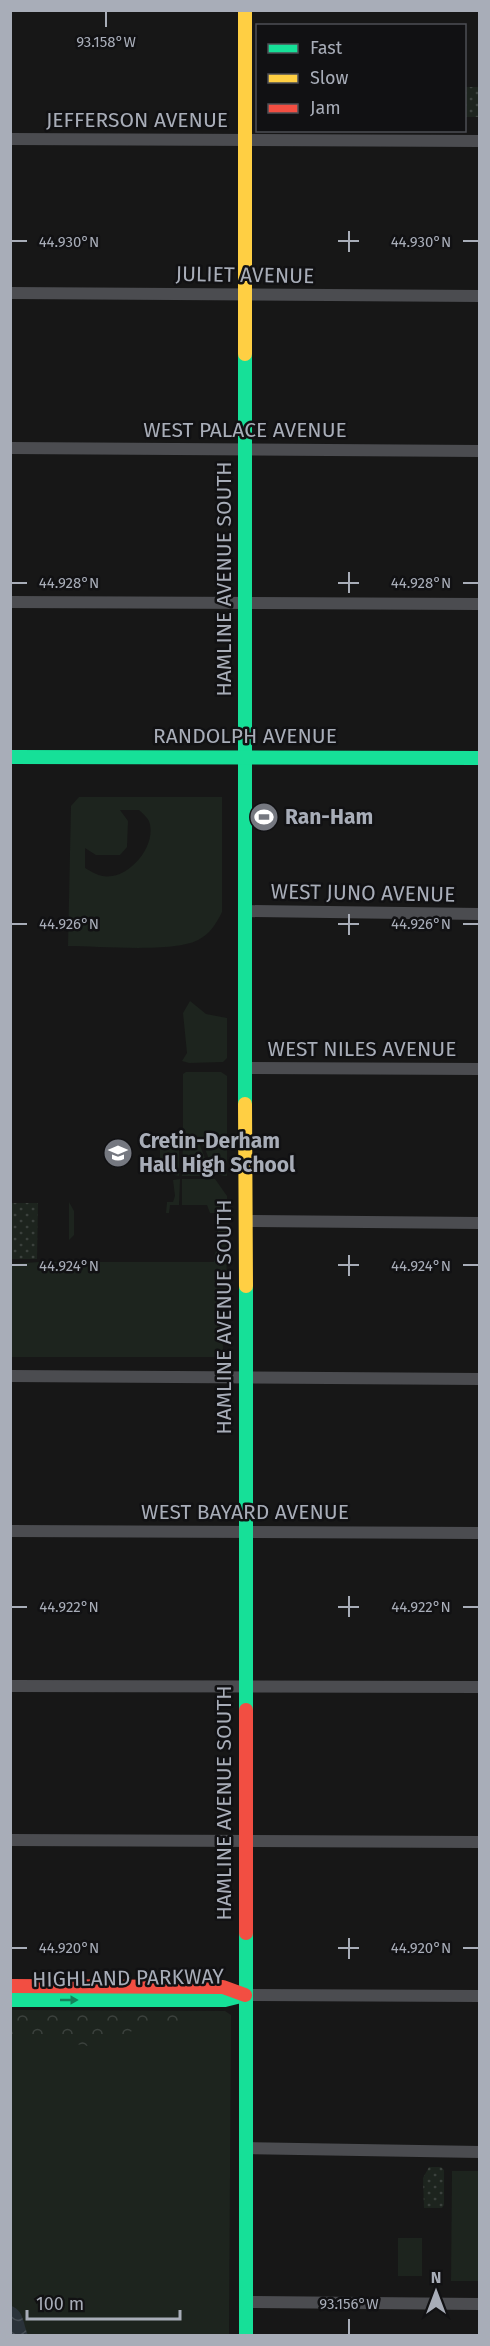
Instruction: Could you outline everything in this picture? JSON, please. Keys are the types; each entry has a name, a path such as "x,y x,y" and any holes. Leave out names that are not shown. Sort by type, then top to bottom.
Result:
{"street":[{"name":"HAMLINE AVENUE SOUTH","path":"245,10 246,2336"},
{"name":"JEFFERSON AVENUE","path":"10,139 480,141"},
{"name":"JULIET AVENUE","path":"10,293 480,296"},
{"name":"WEST PALACE AVENUE","path":"10,448 480,451"},
{"path":"10,602 480,604"},
{"name":"RANDOLPH AVENUE","path":"10,757 480,758"},
{"name":"WEST JUNO AVENUE","path":"245,911 480,914"},
{"name":"WEST NILES AVENUE","path":"245,1068 480,1069"},
{"path":"245,1221 480,1223"},
{"path":"10,1376 480,1379"},
{"name":"WEST BAYARD AVENUE","path":"10,1531 480,1533"},
{"path":"10,1686 480,1687"},
{"path":"10,1840 480,1842"},
{"name":"HIGHLAND PARKWAY","path":"10,1986 223,1987 245,1995"},
{"name":"HIGHLAND PARKWAY","path":"10,2000 225,2000 245,1995 480,1996"},
{"path":"245,2148 480,2152"},
{"path":"246,2302 480,2304"}],"green space":[{"path":"466,87 479,87 479,117 466,117"},
{"path":"79,797 222,797 222,912 209,932 202,938 187,944 154,948 68,946 71,806","holes":["120,810 139,810 149,821 151,830 142,856 120,874 98,875 85,868 85,848 96,855 120,855 127,847 128,821"]},
{"path":"190,1001 206,1014 227,1018 227,1058 223,1062 189,1063 182,1061 187,1053 183,1013"},
{"path":"186,1072 221,1072 227,1076 227,1176 214,1170 200,1141 183,1135 183,1074"},
{"path":"193,1138 199,1143 212,1176 182,1176 183,1140"},
{"path":"179,1139 179,1176 174,1175 176,1170 168,1166 168,1163 160,1163 160,1140"},
{"path":"180,1179 179,1205 170,1205 169,1213 166,1213 167,1202 173,1202 175,1196 173,1180"},
{"path":"182,1179 215,1179 227,1196 227,1213 210,1213 207,1205 182,1205"},
{"path":"69,1202 74,1211 74,1235 69,1240"},
{"path":"11,1203 38,1203 37,1259 11,1259"},
{"path":"227,1226 226,1324 222,1324 223,1350 216,1357 11,1357 11,1264 214,1262 217,1251 217,1233 221,1227"},
{"path":"11,2010 225,2011 231,2015 229,2335 11,2336"},
{"path":"11,2010 172,2013 185,2014 197,2022 195,2027 183,2021 144,2026 94,2047 51,2040 39,2045 11,2036"},
{"path":"429,2167 441,2167 444,2170 444,2205 442,2208 424,2208 423,2178"},
{"path":"452,2171 479,2171 479,2281 451,2281"},
{"path":"398,2238 422,2238 422,2276 398,2276"}],"water":[{"path":"11,2306 21,2314 28,2335 11,2335"}],"traffic: fast":[{"path":"245,354 245,1104"},
{"path":"10,757 480,758"},
{"path":"246,1286 246,1710"},
{"path":"246,1933 246,2336"},
{"path":"10,2000 225,2000 245,1995"}],"traffic: slow":[{"path":"245,10 245,354"},
{"path":"245,1104 246,1286"}],"traffic: jam":[{"path":"246,1710 246,1933"},
{"path":"10,1986 223,1987 245,1995"}],"place":[{"name":"Ran-Ham","path":"264,817"},
{"name":"Cretin-Derham Hall High School","path":"118,1153"}]}
